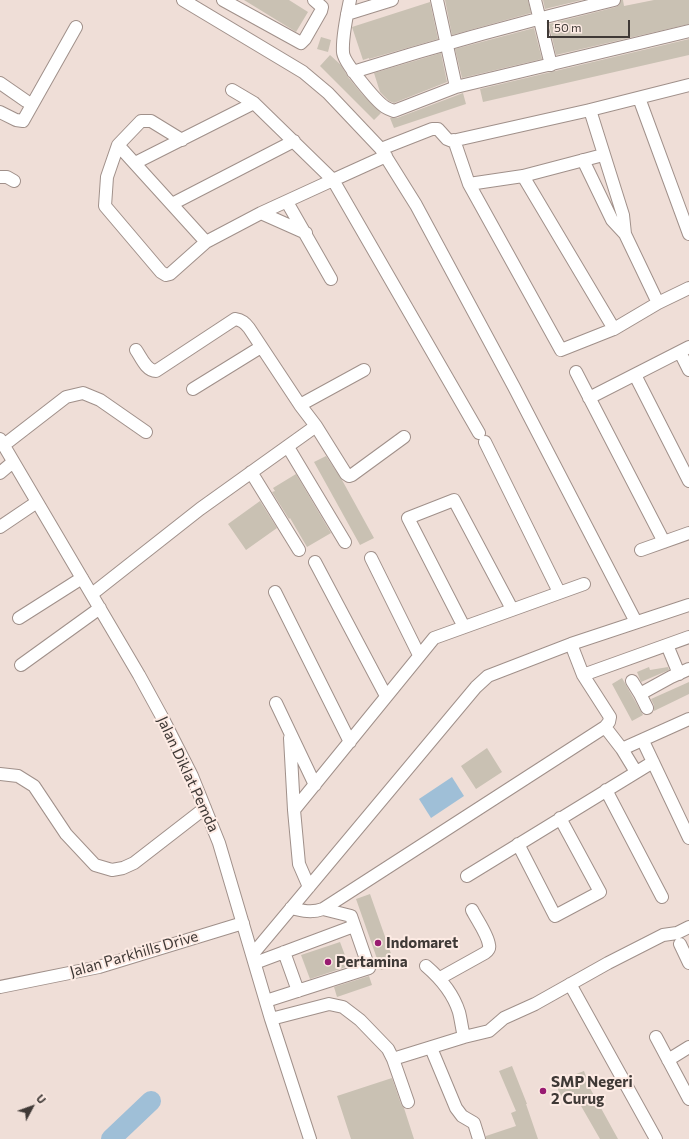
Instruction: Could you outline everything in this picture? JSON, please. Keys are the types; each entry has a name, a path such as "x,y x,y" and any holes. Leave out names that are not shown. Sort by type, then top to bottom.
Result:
{"street":[{"path":"183,0 303,72 328,93 384,152 416,205 514,387 636,622"},
{"path":"223,0 300,43 305,39 321,11 322,7 314,0"},
{"path":"350,0 342,53 353,72 385,107 394,111 456,87 689,31"},
{"path":"347,14 392,0"},
{"path":"437,0 456,87"},
{"path":"534,0 550,65"},
{"path":"353,72 446,43 614,0"},
{"path":"0,112 16,120 23,121 76,27"},
{"path":"0,83 26,101"},
{"path":"182,140 151,121 142,121 118,145 107,177 105,206 161,272 166,275 170,274 206,242 261,213 333,180 384,152 435,129 439,130 448,140 454,140 590,110 689,86"},
{"path":"232,90 254,103 333,180 482,437 559,592"},
{"path":"638,98 689,234"},
{"path":"135,164 254,103"},
{"path":"590,110 623,215 625,234"},
{"path":"454,140 469,184 561,350 614,329 658,303 689,288"},
{"path":"172,204 294,141"},
{"path":"118,145 206,242"},
{"path":"469,184 523,176 603,155"},
{"path":"583,160 612,220 625,234 658,303"},
{"path":"523,176 614,329"},
{"path":"0,177 7,177 14,181"},
{"path":"287,202 331,279"},
{"path":"261,213 306,233"},
{"path":"136,350 148,369 156,371 235,320 245,323 300,405 316,426 346,474 349,476 404,437"},
{"path":"192,389 261,346"},
{"path":"590,398 684,349 689,370"},
{"path":"300,405 364,370"},
{"path":"576,372 664,542"},
{"path":"635,375 689,481"},
{"path":"2,442 66,396 83,393 100,400 146,432"},
{"path":"92,594 200,509 316,426"},
{"name":"Jalan Diklat Pemda","path":"2,442 100,608 162,717 192,776 204,808 220,843 271,1019 310,1139"},
{"path":"288,447 345,542"},
{"path":"0,473 13,462"},
{"path":"251,472 299,550"},
{"path":"464,627 408,518 454,500 512,610"},
{"path":"0,527 37,502"},
{"path":"641,550 689,533"},
{"path":"371,558 419,655"},
{"path":"315,562 386,696"},
{"path":"19,618 82,578"},
{"path":"294,810 434,638 584,584"},
{"path":"276,592 350,742"},
{"path":"253,959 291,908 476,687 488,676 572,648 636,622 689,605"},
{"path":"21,665 100,608"},
{"path":"582,672 689,637"},
{"path":"640,694 684,671 667,645"},
{"path":"291,908 307,912 316,912 323,909 605,727 609,722 610,717 582,672 572,648"},
{"path":"632,681 647,708"},
{"path":"276,703 315,785"},
{"path":"622,749 643,741 689,719"},
{"path":"605,727 622,749 636,772"},
{"path":"289,731 299,864 309,887"},
{"path":"643,741 689,838"},
{"path":"466,876 653,762"},
{"path":"0,774 18,776 34,786 66,834 82,852 95,865 112,870 123,868 134,863 204,808"},
{"path":"606,790 662,898"},
{"path":"518,844 554,916 600,892 560,818"},
{"path":"266,1001 369,968 351,916 323,909"},
{"path":"440,978 485,953 490,946 472,910"},
{"name":"Jalan Parkhills Drive","path":"0,987 98,967 243,922"},
{"path":"253,959 284,952 354,926"},
{"path":"394,1059 464,1037 489,1031 504,1018 535,1004 663,935 677,933 689,927"},
{"path":"680,944 689,963"},
{"path":"284,952 298,990"},
{"path":"426,966 440,978 459,1011 464,1037"},
{"path":"570,984 656,1139"},
{"path":"271,1019 329,1004 336,1004 343,1007 360,1020 388,1049 394,1059 408,1102"},
{"path":"656,1037 689,1099"},
{"path":"668,1060 689,1047"},
{"path":"431,1048 456,1108 462,1116 474,1123 479,1139"}],"water":[{"path":"452,777 464,796 431,818 419,799"}],"building":[{"path":"244,0 289,0 308,12 296,32"},
{"path":"445,0 528,0 531,13 452,35"},
{"path":"543,0 582,0 545,9"},
{"path":"621,0 623,0 624,6 654,0 689,0 689,24 556,55 549,24 616,7 619,5"},
{"path":"430,2 438,39 363,60 352,27"},
{"path":"534,28 542,59 462,78 455,49"},
{"path":"321,37 331,40 328,52 317,49"},
{"path":"689,39 689,55 483,102 480,89"},
{"path":"441,53 447,82 394,103 389,101 380,92 374,73"},
{"path":"330,55 341,65 348,77 362,94 381,113 374,120 320,66"},
{"path":"463,93 466,104 394,128 390,118 397,118"},
{"path":"326,456 342,480 374,538 360,545 314,462"},
{"path":"296,474 331,533 307,547 290,518 289,519 272,492 275,491 273,488"},
{"path":"260,501 277,528 246,550 228,524"},
{"path":"649,667 650,670 668,667 669,670 641,682 637,672"},
{"path":"622,678 643,715 632,721 612,684"},
{"path":"689,682 689,694 654,711 654,705 651,699"},
{"path":"487,748 502,772 476,789 461,766"},
{"path":"370,894 395,965 381,970 356,899"},
{"path":"340,942 349,966 310,979 301,955"},
{"path":"369,976 372,985 337,997 334,987"},
{"path":"512,1066 527,1104 538,1139 486,1139 486,1136 516,1126 511,1113 516,1111 499,1071"},
{"path":"584,1071 591,1090 618,1139 600,1139 573,1092 561,1097 555,1082"},
{"path":"392,1078 414,1139 351,1139 337,1096"}],"waterway":[{"path":"111,1139 151,1101"}],"place":[{"name":"Indomaret","path":"378,943"},
{"name":"Pertamina","path":"328,962"},
{"name":"SMP Negeri 2 Curug","path":"543,1091"}]}
